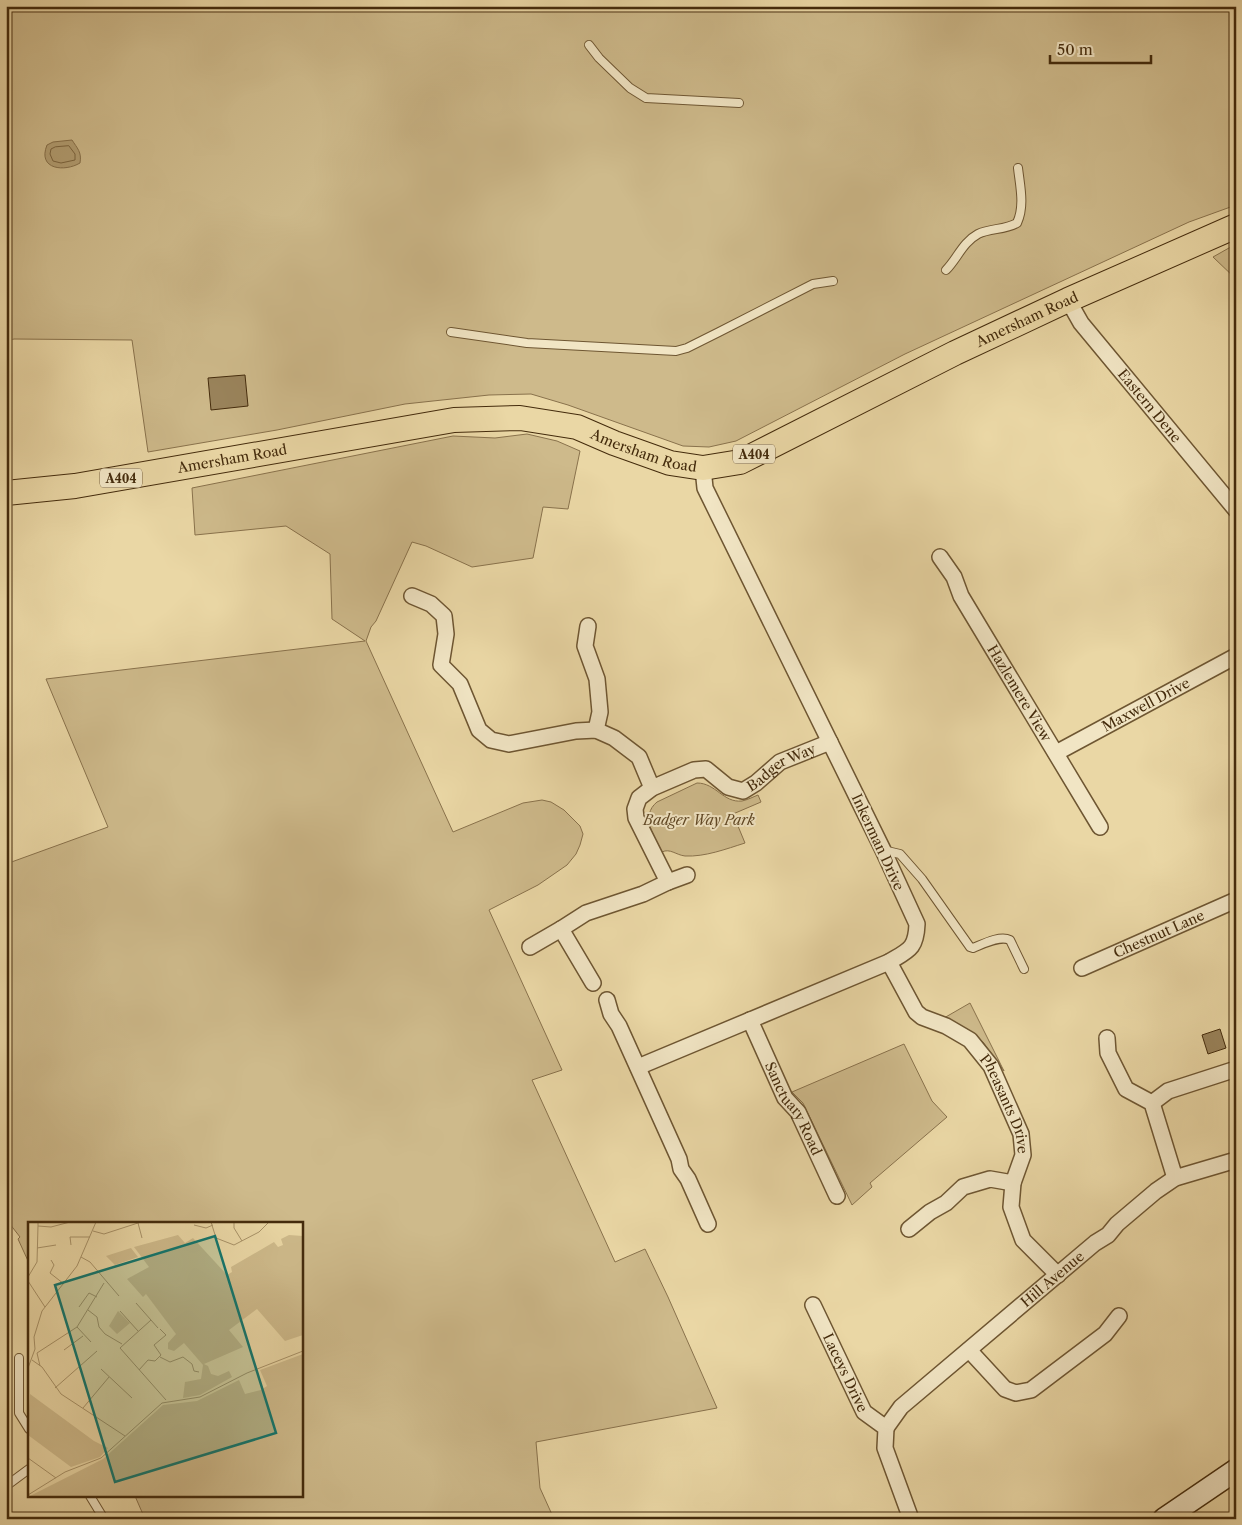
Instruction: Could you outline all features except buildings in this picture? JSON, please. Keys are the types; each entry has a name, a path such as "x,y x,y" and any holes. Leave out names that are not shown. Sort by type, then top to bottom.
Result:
{"main road":[{"name":"Amersham Road","path":"6,493 75,486 454,420 520,418 577,427 614,443 670,463 703,468 740,462 955,353 1068,300 1236,226"}],"street":[{"name":"Eastern Dene","path":"1068,300 1081,323 1236,510"},
{"name":"Inkerman Drive","path":"638,1067 889,962 910,950 916,937 917,924 883,850 705,488 703,468"},
{"name":"Hazlemere View","path":"940,558 954,577 961,596 1100,827"},
{"path":"412,596 431,604 444,616 446,634 441,665 460,684 480,730 491,740 509,744 576,731 596,730 614,738 639,757 652,788"},
{"path":"588,626 585,646 597,680 600,712 596,730"},
{"name":"Maxwell Drive","path":"1056,753 1236,656"},
{"name":"Badger Way","path":"668,882 636,818 635,810 639,798 652,788 694,770 706,770 728,787 743,791 756,783 780,762 830,742"},
{"path":"530,947 586,913 643,894 687,875"},
{"name":"Chestnut Lane","path":"1082,968 1236,900"},
{"path":"560,928 593,983"},
{"name":"Pheasants Drive","path":"889,962 916,1012 922,1017 946,1026 970,1040 991,1066 1021,1134 1023,1155 1013,1183 1011,1207 1023,1240 1058,1275"},
{"path":"607,1000 611,1014 619,1026 638,1067 679,1159 681,1169 688,1178 708,1224"},
{"name":"Sanctuary Road","path":"750,1020 785,1098 798,1112 837,1196"},
{"path":"1107,1038 1108,1053 1126,1089 1152,1103 1175,1178"},
{"path":"1152,1103 1168,1091 1236,1069"},
{"name":"Hill Avenue","path":"886,1428 901,1407 1108,1235 1117,1224 1156,1191 1175,1178 1236,1160"},
{"path":"910,1229 963,1187 990,1179 1013,1183"},
{"name":"Laceys Drive","path":"813,1305 864,1412 886,1428"},
{"path":"969,1350 1005,1389 1016,1393 1031,1390 1105,1334 1119,1316"},
{"path":"886,1428 885,1448 911,1519"},
{"path":"1172,1516 1236,1470"}],"lane":[{"path":"588,45 624,82 646,98 739,103"},
{"path":"946,270 960,251 977,235 1017,223 1022,202 1018,168"},
{"path":"451,332 527,343 676,351 687,348 813,284 832,281"},
{"path":"883,850 900,854 922,879 970,947 973,948 1007,938 1010,940 1024,969"},
{"path":"19,1358 19,1413 28,1427"},
{"path":"6,1486 28,1470"},
{"path":"91,1498 104,1519"}],"green space":[{"path":"6,6 1236,6 1236,205 1189,222 905,354 736,441 709,447 683,446 568,405 531,394 489,395 405,404 277,430 148,452 132,340 14,339 6,341"},
{"path":"1236,244 1236,279 1213,257"},
{"path":"527,434 557,441 580,451 568,509 543,507 533,558 472,567 426,546 412,542 366,641 453,832 523,803 542,800 551,802 564,810 580,826 583,834 580,845 576,854 567,865 538,885 489,910 562,1070 532,1080 615,1262 645,1249 717,1408 536,1442 540,1488 554,1519 145,1519 136,1498 302,1498 302,1222 28,1222 28,1261 18,1239 20,1237 6,1219 6,864 108,827 46,679 365,641 332,619 330,554 286,526 195,535 192,488 453,436 495,438"},
{"name":"Badger Way Park","path":"697,783 709,786 735,801 744,801 758,795 761,802 733,814 745,843 700,855 685,856 670,851 662,852 652,833 649,813 657,802"},
{"path":"970,1003 1004,1071 983,1042 961,1026 944,1018"},
{"path":"904,1044 932,1101 947,1117 870,1183 872,1187 852,1205 803,1103 792,1092"}],"water":[{"path":"72,140 80,153 80,163 67,168 54,167 49,164 45,153 47,145 53,142"}]}
